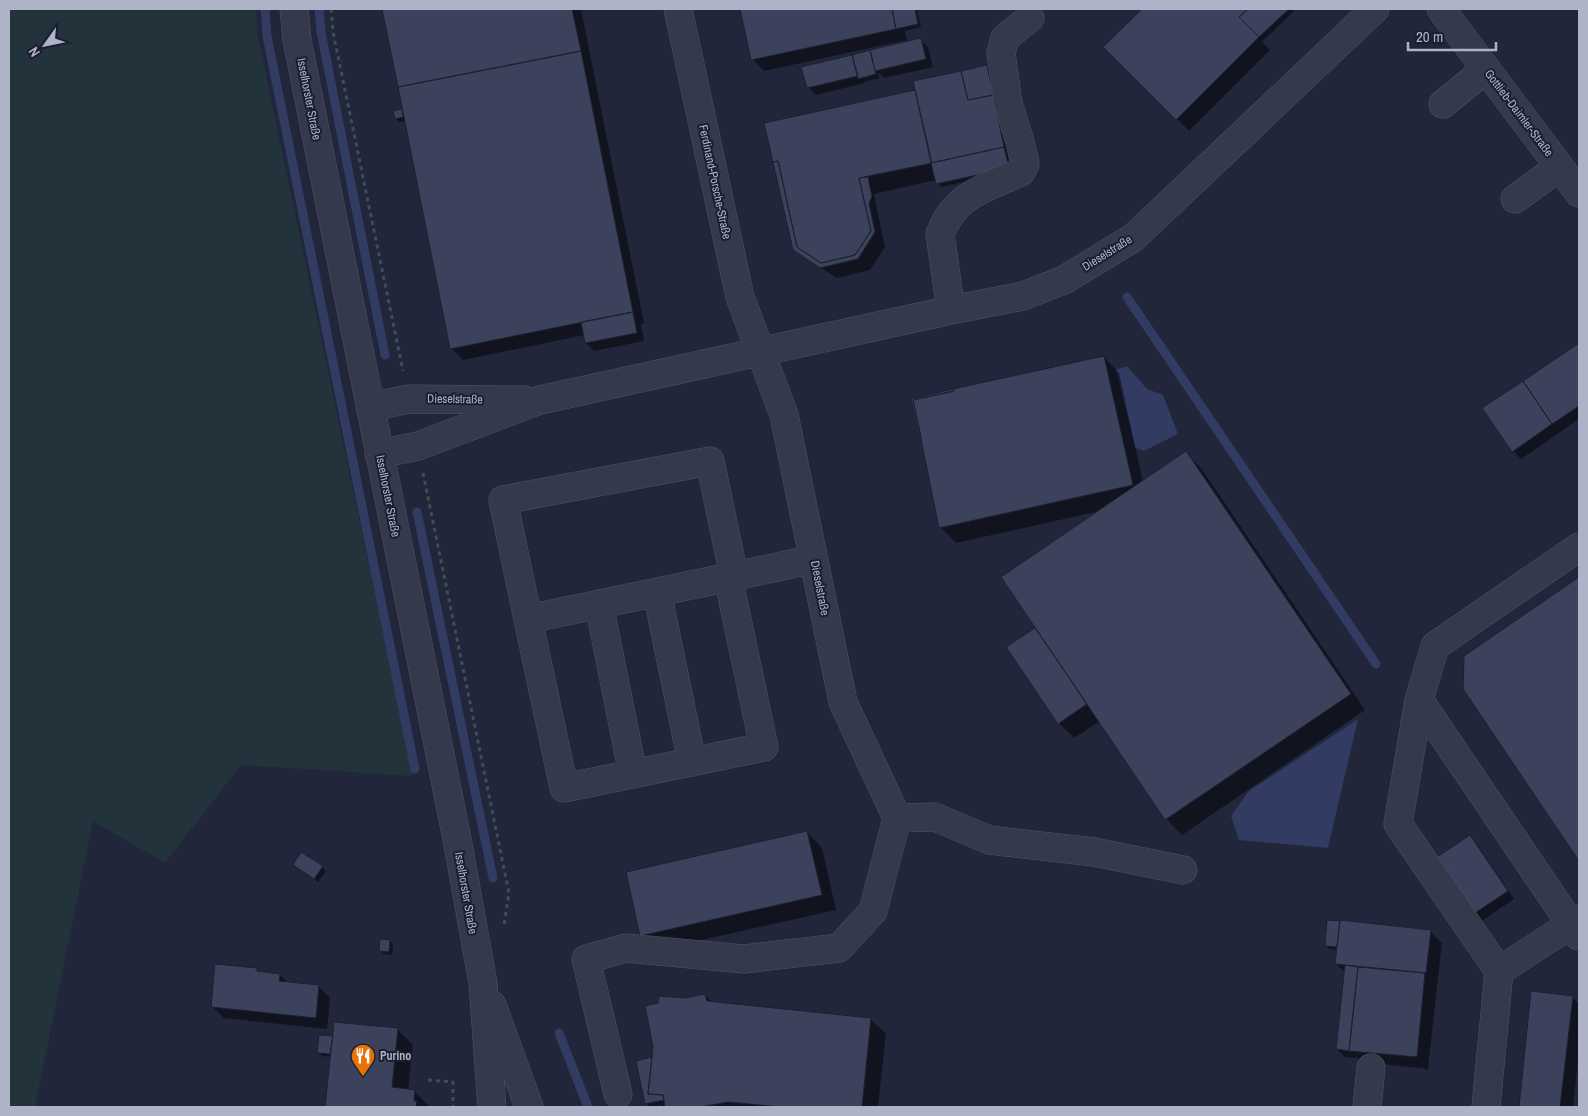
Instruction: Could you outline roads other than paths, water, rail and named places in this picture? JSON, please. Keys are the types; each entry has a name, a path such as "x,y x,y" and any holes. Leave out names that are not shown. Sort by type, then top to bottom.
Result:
{"street":[{"name":"Isselhorster Straße","path":"294,9 297,40 457,839 483,983 492,1107"},
{"name":"Ferdinand-Porsche-Straße","path":"678,9 740,297 760,352"},
{"name":"Dieselstraße","path":"379,454 418,446 540,400 1022,296 1064,280 1133,238 1375,9"},
{"name":"Gottlieb-Daimler-Straße","path":"1441,9 1579,193"},
{"path":"951,310 940,234 945,222 955,206 967,196 1021,172 1024,164 1020,142 1008,103 1001,53 1005,38 1030,18"},
{"path":"1443,104 1486,69"},
{"path":"1515,199 1559,167"},
{"name":"Dieselstraße","path":"760,352 784,416 843,702 897,818"},
{"name":"Dieselstraße","path":"370,407 409,398 540,400"},
{"path":"710,461 764,746 564,788 528,619 503,500 710,461"},
{"path":"1486,1107 1499,971 1398,824 1419,700 1435,646 1579,547"},
{"path":"528,619 814,559"},
{"path":"657,592 692,762"},
{"path":"599,604 633,774"},
{"path":"1419,700 1577,926 1499,971"},
{"path":"618,1094 586,959 626,948 744,959 839,948 873,911 897,818 935,817 989,840 1094,852 1183,870"},
{"name":"Isselhorster Straße","path":"483,983 501,1025 529,1107"},
{"path":"1367,1107 1371,1068"}],"water":[{"path":"1127,366 1147,389 1163,395 1178,434 1144,451 1135,448 1116,370"},
{"path":"1358,719 1328,848 1239,840 1231,816 1249,791"}],"waterway":[{"path":"265,9 267,36 415,769"},
{"path":"319,9 321,32 385,355"},
{"path":"1127,297 1376,664"},
{"path":"417,512 493,878"},
{"path":"559,1033 588,1107"}],"place":[{"name":"Purino","path":"363,1077"}]}
